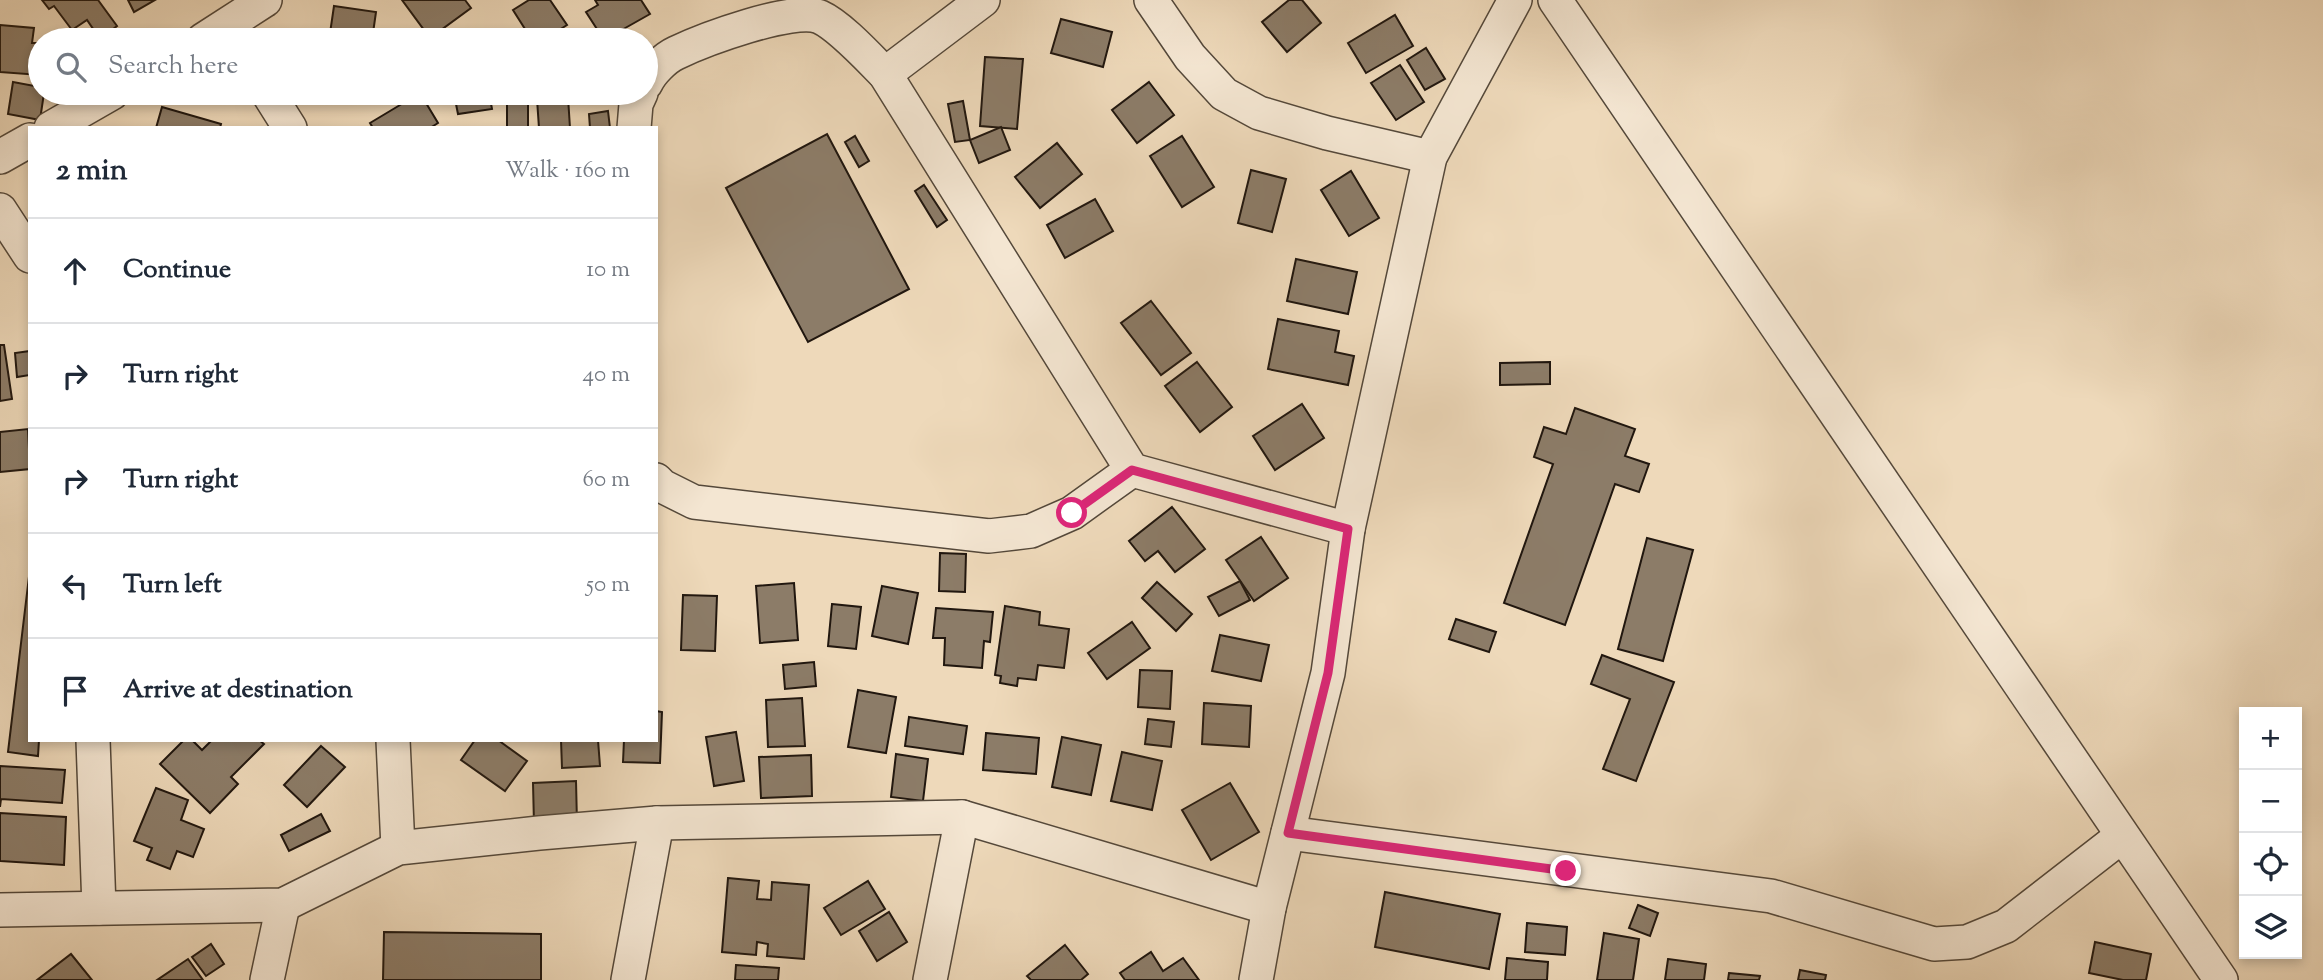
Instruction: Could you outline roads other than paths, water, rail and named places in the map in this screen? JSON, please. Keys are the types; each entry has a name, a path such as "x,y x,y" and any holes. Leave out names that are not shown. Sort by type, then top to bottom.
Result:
{"street":[{"path":"232,28 265,0"},
{"path":"886,74 983,0"},
{"path":"1151,0 1190,57 1224,94 1259,113 1328,133 1430,157"},
{"path":"1256,980 1269,908 1328,673 1348,529 1430,157 1515,0"},
{"path":"1555,0 2221,980"},
{"path":"658,68 673,54 766,20 794,15 820,17 886,74 1132,470 1348,529"},
{"path":"54,126 91,105"},
{"path":"276,105 289,126"},
{"path":"634,126 636,105"},
{"path":"0,157 28,141"},
{"path":"0,210 28,253"},
{"path":"658,482 694,502 989,536 1031,531 1072,513 1132,470"},
{"path":"93,742 99,908"},
{"path":"393,742 398,848"},
{"path":"0,910 283,905 398,848 657,823 961,817 1269,908"},
{"path":"930,980 961,817"},
{"path":"628,980 657,823"},
{"path":"1288,833 1771,896 1934,944 1967,942 2006,926 2122,836"},
{"path":"267,980 283,905"}]}
